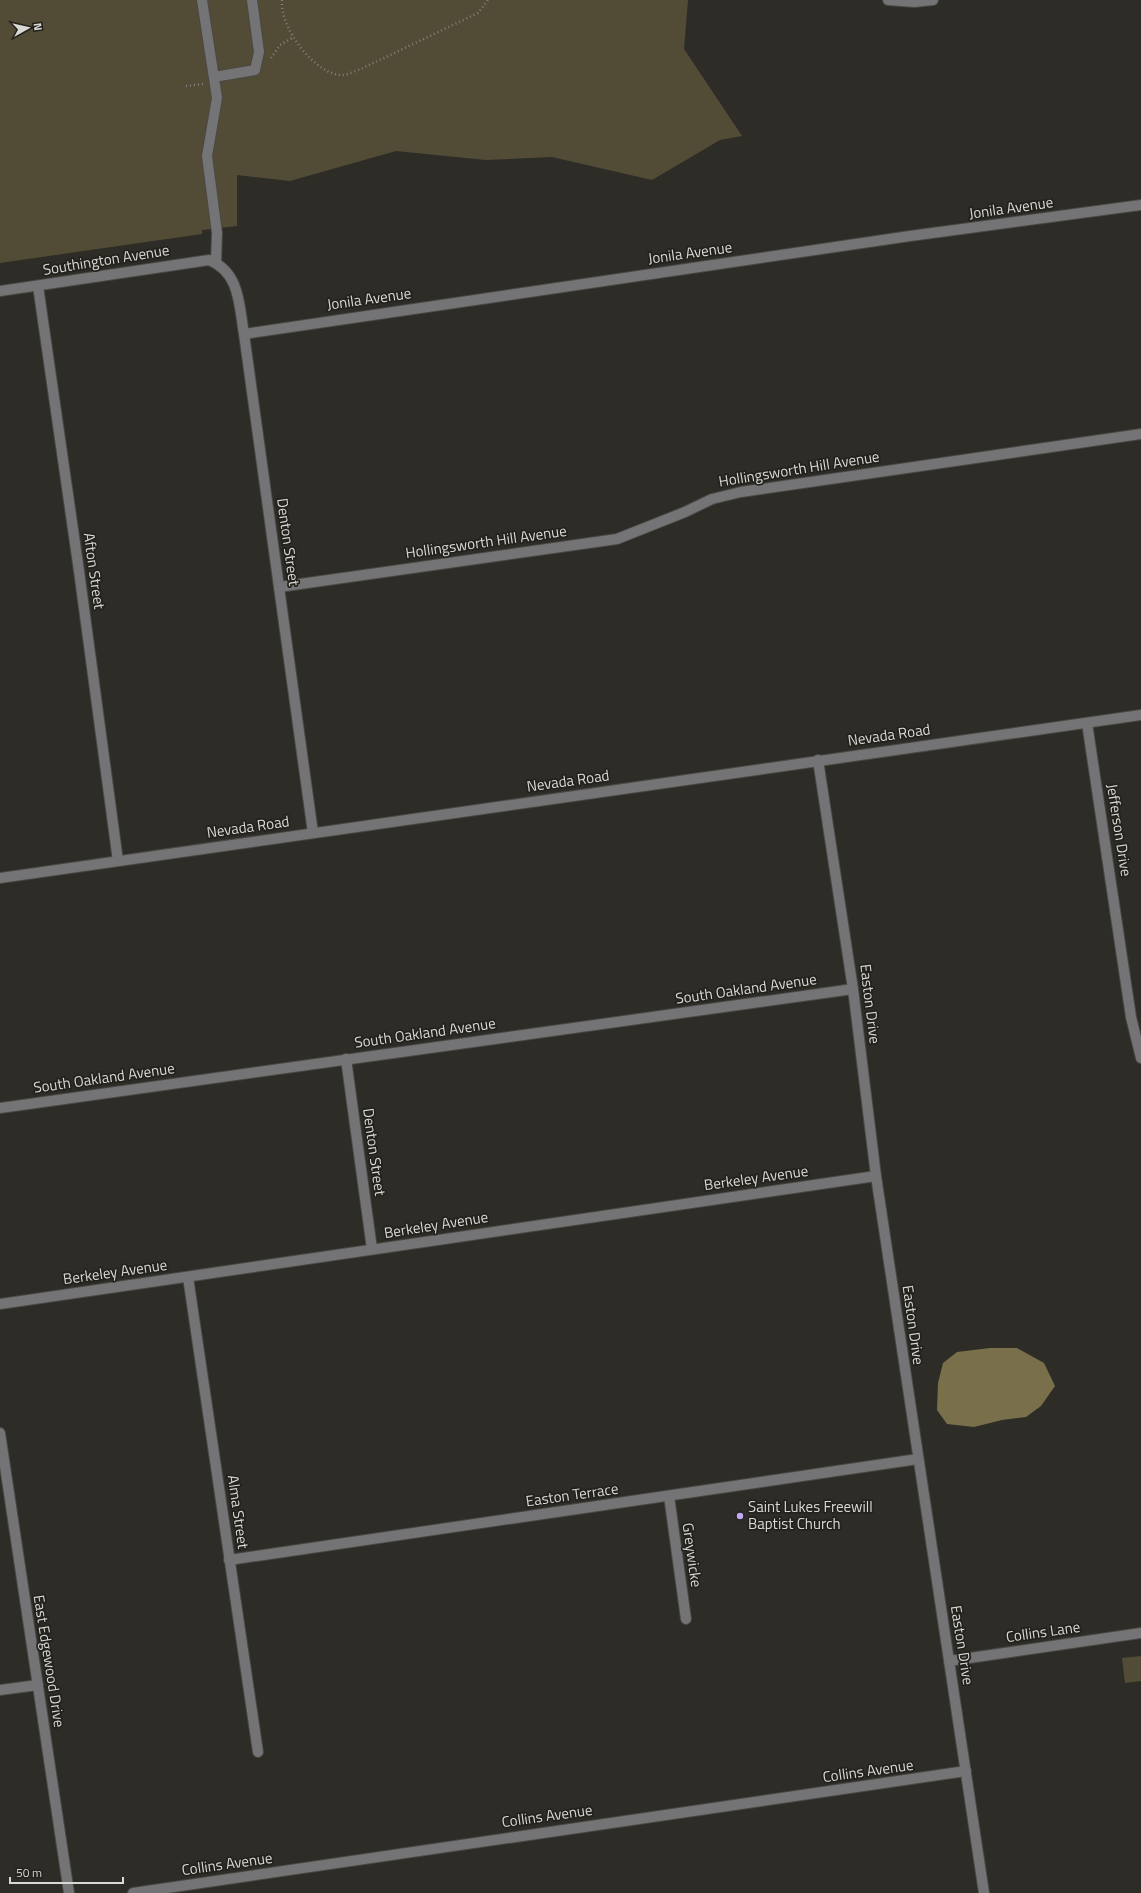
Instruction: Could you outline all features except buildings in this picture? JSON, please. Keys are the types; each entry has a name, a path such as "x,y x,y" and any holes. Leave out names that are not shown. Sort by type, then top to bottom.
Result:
{"street":[{"path":"202,0 217,98 207,156 217,234 216,262"},
{"path":"214,77 256,70 259,52 252,0"},
{"path":"888,0 914,2 933,0"},
{"name":"Jonila Avenue","path":"244,334 910,236 1141,205"},
{"name":"Southington Avenue","path":"0,291 209,260 216,262"},
{"name":"Denton Street","path":"216,262 221,265 235,285 244,334 314,833"},
{"name":"Afton Street","path":"38,286 79,571 118,861"},
{"name":"Hollingsworth Hill Avenue","path":"280,587 617,539 685,512 712,499 741,492 1141,434"},
{"name":"Nevada Road","path":"0,878 1141,715"},
{"name":"Jefferson Drive","path":"1087,723 1131,1017 1141,1058"},
{"name":"Easton Drive","path":"818,760 853,989 876,1176 984,1893"},
{"name":"South Oakland Avenue","path":"0,1108 853,989"},
{"name":"Denton Street","path":"346,1059 372,1249"},
{"name":"Berkeley Avenue","path":"0,1304 876,1176"},
{"name":"Alma Street","path":"188,1277 258,1752"},
{"name":"East Edgewood Drive","path":"0,1433 4,1488 38,1685 69,1893"},
{"name":"Easton Terrace","path":"230,1560 918,1459"},
{"name":"Greywicke","path":"669,1496 686,1619"},
{"name":"Collins Lane","path":"949,1661 1141,1633"},
{"path":"0,1690 38,1685"},
{"name":"Collins Avenue","path":"133,1893 966,1771"}],"path":[{"path":"282,0 286,21 294,38 306,54 326,72 343,75 363,68 478,13 488,0"}],"shaded area":[{"path":"0,0 688,0 684,49 742,136 720,140 652,180 552,157 486,160 396,151 290,181 237,175 237,226 202,230 202,234 0,263"},
{"path":"990,1348 1017,1348 1044,1363 1055,1386 1041,1406 1026,1417 1002,1420 974,1427 947,1424 937,1410 938,1383 943,1363 957,1352"},
{"path":"1141,1656 1141,1681 1125,1683 1122,1658"}],"place":[{"name":"Saint Lukes Freewill Baptist Church","path":"740,1516"}]}
